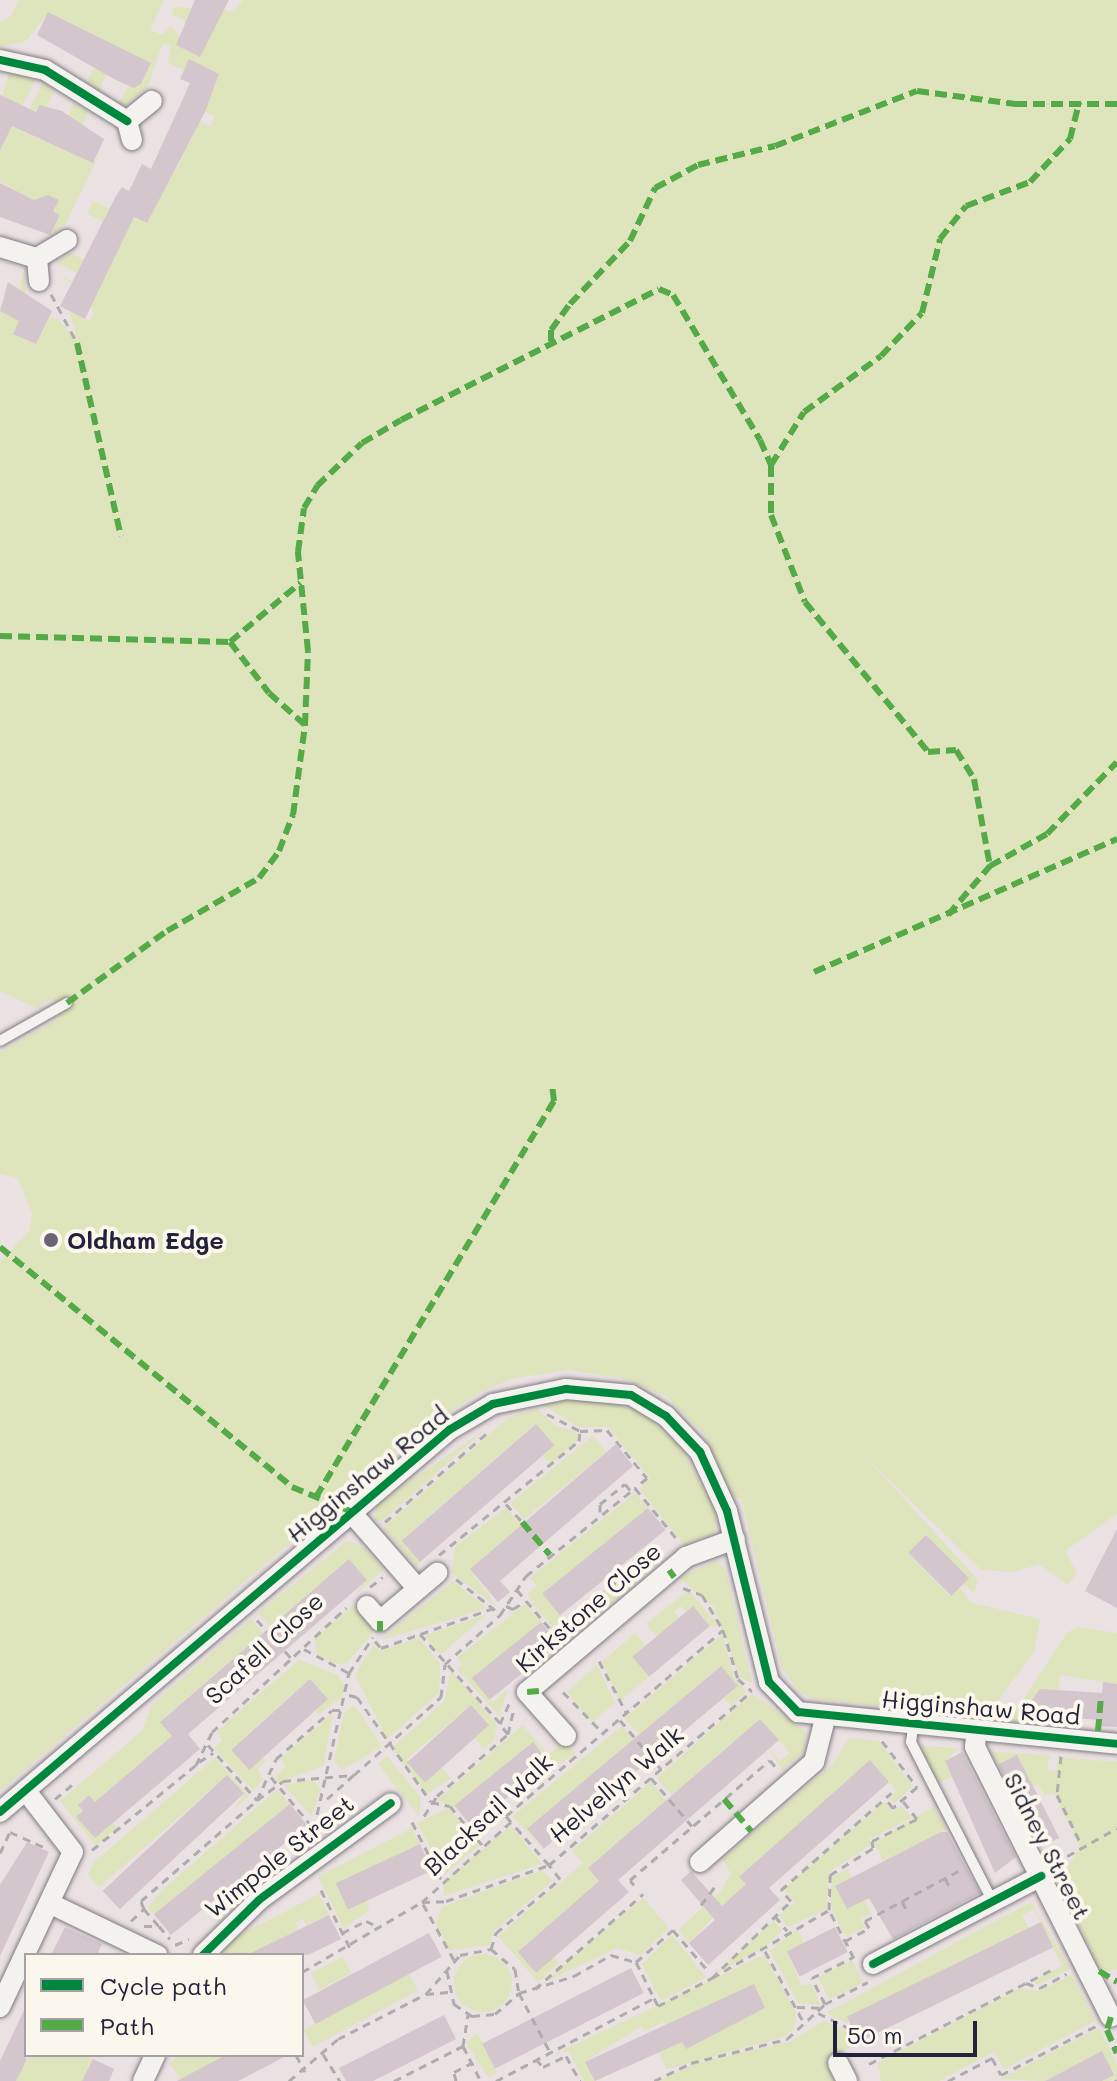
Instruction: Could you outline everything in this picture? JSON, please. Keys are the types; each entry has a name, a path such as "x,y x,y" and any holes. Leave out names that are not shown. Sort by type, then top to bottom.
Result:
{"street":[{"path":"0,60 45,70 130,131 152,101"},
{"path":"0,247 37,258 67,240"},
{"path":"37,258 43,284"},
{"name":"Higginshaw Road","path":"0,1812 350,1511 449,1430 493,1404 584,1388 631,1395 685,1433 713,1475 735,1539 760,1687 798,1712 825,1719 1117,1744"},
{"path":"350,1511 418,1589"},
{"name":"Kirkstone Close","path":"566,1736 527,1692 686,1557 735,1539"},
{"path":"359,1603 380,1621 438,1572"},
{"path":"700,1862 818,1757 825,1719"},
{"name":"Sidney Street","path":"976,1734 975,1747 1098,1991 1107,2020"},
{"path":"26,1791 73,1852 27,1953"},
{"name":"Wimpole Street","path":"205,1953 260,1899 391,1803"},
{"path":"871,1975 1041,1876"},
{"path":"51,1904 153,1953"},
{"path":"0,2007 24,1959"},
{"path":"1098,1991 1117,1981"},
{"path":"143,2081 154,2057"}],"lane":[{"path":"0,1041 67,1003"},
{"path":"913,1728 911,1742 993,1902"}],"path":[{"path":"43,284 77,343"},
{"path":"325,1800 441,1697 445,1664 500,1615 517,1590 600,1512 647,1478 607,1430 580,1431 538,1407"},
{"path":"379,1527 495,1426"},
{"path":"500,1615 453,1577 438,1572 506,1504 579,1441 580,1431"},
{"path":"429,1467 437,1477"},
{"path":"600,1512 600,1504 625,1484 681,1544"},
{"path":"403,1497 408,1502"},
{"path":"506,1504 522,1522"},
{"path":"555,1634 656,1548"},
{"path":"683,1588 702,1595 723,1630 738,1679 760,1687"},
{"path":"517,1590 565,1645"},
{"path":"506,1606 513,1609 526,1601"},
{"path":"269,1868 314,1828 325,1800 325,1774 341,1710 349,1695 349,1673 373,1637 381,1648 494,1608"},
{"path":"252,1614 292,1659"},
{"path":"376,1642 387,1633"},
{"path":"420,1634 500,1724"},
{"path":"304,1649 349,1673"},
{"path":"599,1661 626,1712"},
{"path":"563,1692 604,1734"},
{"path":"349,1695 357,1697 388,1747 431,1802 450,1806 483,1846"},
{"path":"257,1800 271,1777 276,1759 332,1710 341,1710"},
{"path":"620,1720 661,1769"},
{"path":"880,1738 917,1787 893,1808 885,1798"},
{"path":"1063,1740 1057,1795 1081,1844"},
{"path":"208,1745 257,1800"},
{"path":"196,1765 214,1752"},
{"path":"634,1885 630,1880 770,1760"},
{"path":"199,1930 175,1946 144,1909 141,1901 278,1785 325,1774 354,1775"},
{"path":"271,1777 314,1828"},
{"path":"651,1778 692,1826"},
{"path":"55,1799 75,1782"},
{"path":"711,1975 791,1901 781,1890 891,1793"},
{"path":"654,2081 691,2063 787,2039 825,2004 871,1975 853,1957 829,1910 830,1875 873,1848 872,1841 917,1819 902,1800"},
{"path":"412,1822 442,1881"},
{"path":"454,1960 422,1902 446,1901 549,1865 511,1822"},
{"path":"1041,1876 1081,1844 1117,1828"},
{"path":"0,1853 10,1832 48,1850"},
{"path":"845,1941 869,1928 865,1921 945,1878 963,1864"},
{"path":"945,1878 949,1886"},
{"path":"701,1905 717,1884"},
{"path":"321,1890 350,1948"},
{"path":"535,1989 643,1894"},
{"path":"902,1901 906,1909"},
{"path":"127,1924 144,1909"},
{"path":"447,1970 449,1992 468,2014 495,2014 519,1993 535,1989 611,1955 636,1962 658,2006 711,1975 765,1951 787,1931 829,1910"},
{"path":"119,1916 127,1924 159,1926"},
{"path":"775,1916 787,1931"},
{"path":"342,1933 366,1921 377,1925"},
{"path":"636,1962 673,1930 711,1975"},
{"path":"289,2081 305,2072 338,2039 426,1994 454,1960 491,1949 515,1969 519,1993 550,2052"},
{"path":"765,1951 805,2025"},
{"path":"825,2004 812,1978 853,1957"},
{"path":"1026,1983 1040,1988 1076,1969"},
{"path":"869,2064 1051,1970"},
{"path":"426,1994 449,1992"},
{"path":"496,2081 654,1998"},
{"path":"797,2007 819,2010 849,2028 858,2043"},
{"path":"468,2014 463,2046 481,2081"},
{"path":"948,2081 992,2058 1001,2075 1107,2020"},
{"path":"394,2081 463,2046"},
{"path":"323,2054 340,2081"},
{"path":"536,2059 543,2067 566,2056 580,2081"},
{"path":"297,2057 305,2072"},
{"path":"456,2081 454,2072 472,2063"}],"green space":[{"path":"19,0 164,0 150,30 162,35 171,26 181,37 193,24 172,15 174,7 234,11 243,0 1117,0 1117,1514 1065,1551 1077,1573 1068,1585 1039,1564 1015,1572 981,1570 864,1455 978,1580 974,1593 963,1584 968,1578 926,1535 908,1553 950,1596 959,1587 972,1603 1040,1619 1034,1652 986,1717 814,1699 799,1692 782,1668 741,1497 734,1499 704,1434 666,1396 621,1378 568,1370 515,1378 482,1391 424,1428 0,1791 0,1262 30,1230 32,1213 18,1178 0,1174 0,1052 59,1019 53,998 36,1008 0,991 0,311 12,317 25,267 26,307 14,334 36,344 49,318 57,318 71,334 76,333 69,311 90,321 94,312 79,288 53,271 73,282 106,272 83,261 77,273 57,263 70,253 89,262 103,222 88,214 93,201 147,223 157,164 175,172 185,153 172,147 175,141 188,147 197,128 177,117 180,112 210,127 215,117 203,111 208,101 186,90 190,83 203,90 219,74 190,60 184,70 168,63 171,46 163,43 147,88 124,106 119,103 129,85 141,83 151,64 114,79 127,51 109,42 100,63 106,75 99,90 87,82 102,52 100,37 49,12 26,41 0,47 0,22 11,16"},
{"path":"9,73 36,79 22,106 1,100"},
{"path":"43,82 55,90 46,108 32,110 22,131 40,140 51,120 73,126 76,119 68,115 74,103 88,112 79,131 93,162 100,153 65,225 50,236 60,215 53,211 57,199 43,197 31,221 0,207 10,186 0,182 0,134 16,117 24,120"},
{"path":"590,1399 637,1409 680,1446 717,1513 714,1534 684,1545 640,1489 650,1478 608,1427 578,1427 540,1403"},
{"path":"537,1409 556,1426 576,1432 578,1440 550,1464 542,1455 553,1445 535,1424 466,1484 470,1489 464,1495 459,1490 402,1540 420,1562 417,1566 383,1528 509,1417"},
{"path":"487,1428 382,1521 375,1521 376,1505"},
{"path":"593,1436 606,1452 524,1519 511,1503"},
{"path":"635,1493 648,1508 545,1595 565,1620 555,1629 532,1603 528,1594 537,1586 530,1578"},
{"path":"506,1508 521,1525 470,1569 496,1606 452,1573 455,1547"},
{"path":"347,1541 363,1547 383,1570 356,1594 366,1580 271,1627 258,1613"},
{"path":"655,1552 659,1556 635,1583 594,1618 587,1610"},
{"path":"716,1560 726,1571 752,1683 740,1677 714,1607 679,1578"},
{"path":"453,1581 487,1608 381,1640"},
{"path":"689,1590 719,1627 710,1626 693,1606 686,1612 681,1606 674,1612 679,1618 657,1637 646,1624"},
{"path":"354,1604 375,1630 347,1663 336,1664 316,1654 315,1639"},
{"path":"525,1604 541,1622 475,1681 493,1702 508,1689 499,1716 457,1669 462,1664 457,1658"},
{"path":"487,1614 440,1655 425,1636"},
{"path":"251,1619 263,1633 160,1721 176,1741 166,1741 95,1802 89,1795 78,1804 83,1811 77,1817 95,1838 112,1823 117,1828 96,1846 60,1801 143,1730 151,1706"},
{"path":"1078,1627 1117,1633 1117,1684 1060,1675 1058,1690 1042,1702 1034,1697 1016,1722 1009,1721 1067,1633"},
{"path":"635,1633 646,1646 633,1657 649,1676 620,1701 602,1662"},
{"path":"722,1635 735,1679 746,1692 731,1706 724,1698 738,1686 720,1666 640,1735 625,1718"},
{"path":"419,1638 440,1663 439,1693 387,1739 355,1675 374,1645 381,1651"},
{"path":"299,1660 338,1675 345,1687 342,1697 319,1714 315,1711 328,1699 310,1679 231,1749 249,1770 262,1757 266,1761 257,1769 263,1779 253,1791 214,1748 223,1740 216,1732"},
{"path":"597,1665 615,1703 592,1722 567,1692"},
{"path":"451,1671 496,1723 495,1739 484,1749 474,1737 488,1724 471,1705 406,1760 440,1766 451,1778 427,1794 392,1748 444,1702"},
{"path":"752,1694 806,1732 804,1751 782,1770 769,1748 780,1761 790,1753 760,1719 672,1795 657,1778"},
{"path":"354,1705 382,1746 342,1770 334,1762 344,1713"},
{"path":"333,1713 323,1766 279,1782 275,1777 286,1766 280,1759"},
{"path":"523,1725 548,1755 564,1741 575,1754 557,1765 533,1743 457,1808 437,1800"},
{"path":"622,1726 634,1740 529,1829 540,1847 513,1816"},
{"path":"849,1738 879,1741 913,1787 894,1803 889,1797 896,1790 870,1761 740,1877 756,1896 741,1888 689,1943 678,1930 720,1892 731,1874 723,1859 832,1765"},
{"path":"920,1746 959,1748 945,1761 953,1776 938,1783"},
{"path":"992,1752 1050,1755 1047,1770 1056,1772 1058,1757 1117,1762 1117,1969 1102,1972 1058,1883 1080,1848 1054,1792 1045,1796 1038,1784 1033,1787 1017,1756 999,1765"},
{"path":"387,1756 421,1798 419,1816 378,1764"},
{"path":"215,1758 249,1796 234,1810 244,1793 227,1775 99,1887 88,1875 94,1862"},
{"path":"312,1780 321,1788 311,1816 284,1785"},
{"path":"651,1782 666,1800 588,1868 603,1886 594,1885 518,1952 536,1972 553,1957 559,1963 538,1982 498,1936 583,1863 572,1851"},
{"path":"277,1790 290,1804 158,1919 148,1908 159,1893"},
{"path":"884,1802 893,1812 901,1806 912,1818 869,1839 871,1845 829,1872 826,1909 788,1927 779,1916 795,1902 784,1889"},
{"path":"934,1806 946,1830 883,1861 874,1843"},
{"path":"448,1808 480,1844 445,1874 417,1823"},
{"path":"511,1826 542,1864 443,1896 445,1881"},
{"path":"412,1828 420,1844 400,1853 366,1902 370,1910 344,1928 318,1877"},
{"path":"847,1869 852,1877 835,1886 847,1909 864,1900 871,1913 861,1919 865,1927 846,1937 830,1906 832,1878"},
{"path":"543,1870 552,1881 494,1931 489,1945 450,1950 436,1924 442,1907"},
{"path":"319,1894 329,1915 307,1925 303,1919 296,1922 298,1930 252,1953 222,1953 226,1942"},
{"path":"643,1898 669,1928 641,1955 617,1948 543,1983"},
{"path":"1031,1902 1070,1969 1038,1985 1033,1981 1062,1966 1034,1909 1022,1915 1029,1928 847,2023 826,2013"},
{"path":"774,1921 782,1930 764,1948 715,1974"},
{"path":"797,1929 804,1943 787,1952 802,1986 812,1984 820,2005 798,2003 770,1951"},
{"path":"672,1935 706,1977 661,2001 642,1964"},
{"path":"483,1954 504,1962 512,1983 504,2004 483,2012 462,2004 454,1983 462,1962"},
{"path":"764,1955 796,2012 795,2028 784,2037 667,2069 659,2053 675,2045 664,2022 644,2031 642,2026 586,2061 595,2081 584,2081 569,2051 557,2053","holes":["753,1984 765,2008 686,2048 674,2024"]},
{"path":"343,1957 351,1973 319,1989 311,1973"},
{"path":"852,1960 863,1982 829,2000 818,1977"},
{"path":"409,1974 418,1991 313,2047 304,2030"},
{"path":"1072,1975 1095,2021 1004,2069 994,2052 939,2081 881,2081 878,2063 1018,1989 1040,1991"},
{"path":"824,2021 846,2030 855,2045 826,2060 836,2081 659,2081 692,2065 791,2041"},
{"path":"1099,2028 1117,2065 1117,2077 1102,2081 1114,2075 1102,2051 1045,2081 1000,2079"},
{"path":"477,2033 497,2073 488,2077 466,2043"},
{"path":"28,2057 93,2059 82,2081 16,2081"},
{"path":"178,2057 224,2057 183,2081 169,2063"}],"building":[{"path":"195,0 229,0 200,57 176,45"},
{"path":"48,12 151,63 141,84 134,88 114,79 37,35"},
{"path":"189,59 219,74 205,112 147,223 134,217 85,319 60,306 116,196 122,187 129,191 142,164 151,169 190,83 180,79"},
{"path":"0,95 36,112 39,105 62,111 104,139 93,163 12,126 0,150"},
{"path":"0,183 34,200 48,195 59,200 53,211 60,215 50,235 0,217"},
{"path":"8,282 52,311 36,344 13,334 19,321 0,311"},
{"path":"536,1424 554,1445 420,1562 402,1541"},
{"path":"616,1444 633,1466 500,1581 510,1592 498,1602 470,1569"},
{"path":"648,1508 666,1530 560,1615 542,1594"},
{"path":"1117,1529 1117,1608 1085,1591"},
{"path":"926,1535 969,1578 951,1596 908,1553"},
{"path":"349,1559 367,1580 188,1734 200,1749 95,1838 76,1817 83,1811 78,1805 89,1795 95,1802 172,1736 160,1722"},
{"path":"693,1606 710,1626 649,1677 632,1657"},
{"path":"541,1622 559,1644 489,1700 472,1678"},
{"path":"721,1666 738,1686 544,1849 527,1829"},
{"path":"310,1679 328,1699 249,1770 231,1750"},
{"path":"1103,1682 1117,1684 1117,1727 1099,1726 1099,1720 1021,1714 1040,1689 1102,1693"},
{"path":"471,1705 489,1725 425,1783 407,1763"},
{"path":"760,1719 779,1740 618,1880 629,1892 536,1973 518,1952 599,1881 588,1868"},
{"path":"533,1742 550,1763 471,1827 455,1806"},
{"path":"962,1752 1016,1857 995,1873 945,1761"},
{"path":"1017,1755 1059,1838 1041,1847 998,1765"},
{"path":"870,1760 889,1782 769,1888 780,1900 708,1965 689,1943 715,1920 681,1880 691,1871 722,1906 746,1884 739,1877"},
{"path":"227,1775 244,1793 120,1909 103,1891"},
{"path":"290,1804 307,1825 171,1935 154,1914"},
{"path":"941,1832 947,1832 980,1893 893,1939 869,1898 847,1909 835,1886"},
{"path":"27,1842 49,1852 0,1956 0,1885"},
{"path":"420,1844 432,1870 348,1910 336,1883"},
{"path":"329,1915 341,1939 308,1955 251,1953"},
{"path":"1041,1922 1053,1947 859,2042 847,2017"},
{"path":"65,1927 102,1944 98,1953 52,1953"},
{"path":"835,1927 848,1952 800,1976 787,1952"},
{"path":"429,1933 442,1957 315,2024 304,1999"},
{"path":"631,1968 644,1993 495,2069 482,2044"},
{"path":"754,1984 765,2008 686,2049 682,2042 595,2081 585,2062"},
{"path":"24,2010 26,2061 16,2081 0,2081 0,2061"},
{"path":"444,2015 456,2039 373,2081 346,2081 339,2068"},
{"path":"1102,2051 1114,2075 1102,2081 1045,2081"},
{"path":"222,2057 284,2057 238,2081 177,2081"},
{"path":"93,2059 114,2069 109,2081 82,2081"}],"marked path":[{"path":"551,341 551,330 570,304 630,241 655,188 698,165 775,146 917,91 1015,104 1117,104"},
{"path":"771,465 804,412 881,356 922,313 940,239 966,206 1030,182 1070,139 1079,102"},
{"path":"67,1003 167,931 259,878 279,851 293,815 305,725 308,651 298,552 304,508 317,486 362,443 401,420 659,289 673,295 760,440 771,465 771,515 805,602 928,752 956,750 974,779 990,866"},
{"path":"77,343 121,536"},
{"path":"230,642 300,583"},
{"path":"0,636 230,642 269,693 305,725"},
{"path":"948,915 990,866 1047,834 1117,762"},
{"path":"814,972 1117,839"},
{"path":"316,1497 554,1101 552,1084"},
{"path":"0,1247 292,1487 350,1511"},
{"path":"522,1522 550,1555"},
{"path":"669,1570 674,1577"},
{"path":"380,1621 380,1631"},
{"path":"527,1692 539,1691"},
{"path":"1098,1731 1101,1695"},
{"path":"724,1799 751,1831"},
{"path":"1099,1971 1117,1982"},
{"path":"1111,2017 1107,2030 1117,2053"}],"cycle path":[{"path":"0,60 45,70 127,121"},
{"path":"0,1812 449,1430 493,1404 566,1389 631,1395 666,1416 700,1452 727,1511 769,1682 798,1712 1117,1744"},
{"path":"205,1953 260,1899 391,1803"},
{"path":"873,1964 1041,1876"}],"place":[{"name":"Oldham Edge","path":"51,1240"}]}
